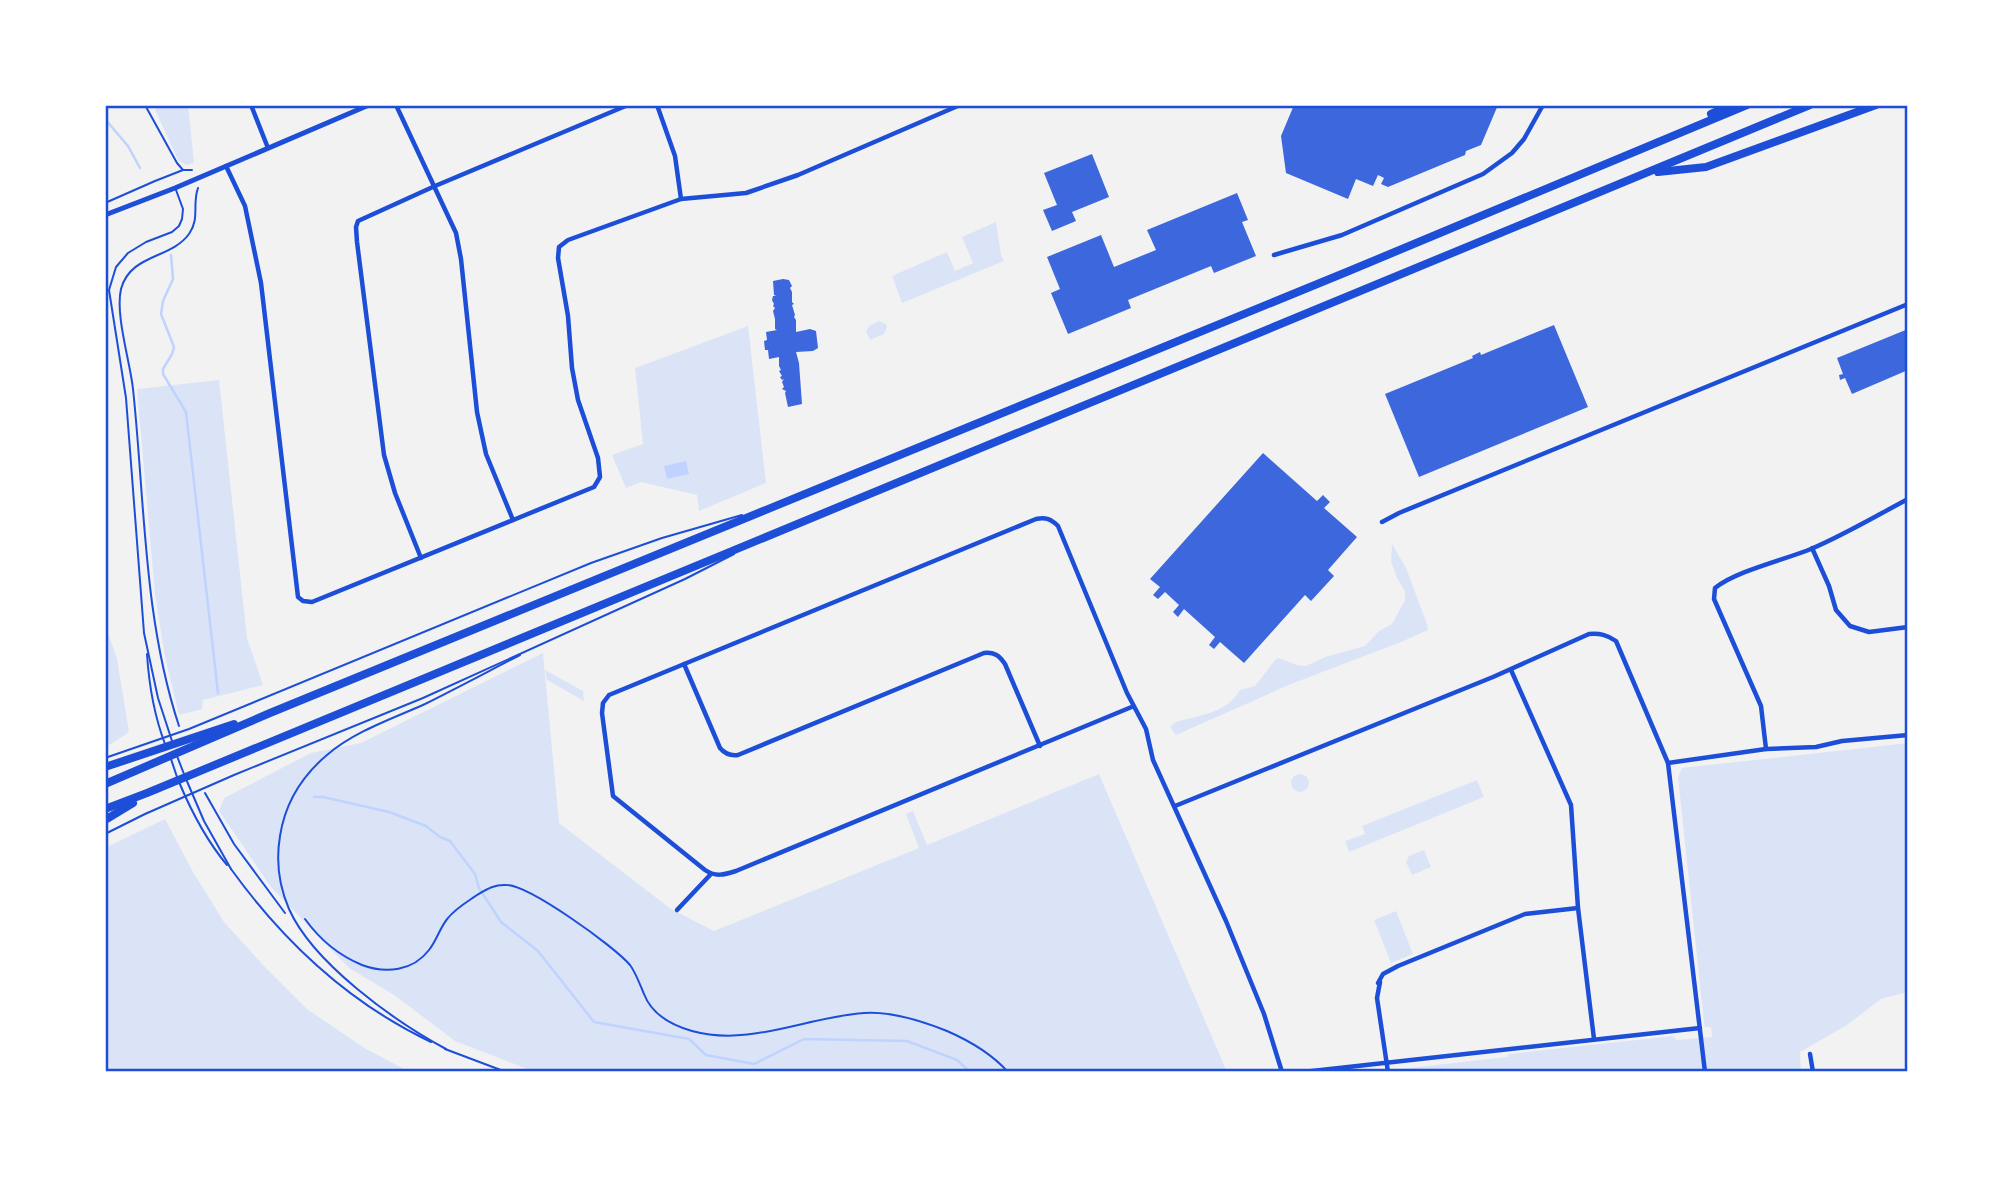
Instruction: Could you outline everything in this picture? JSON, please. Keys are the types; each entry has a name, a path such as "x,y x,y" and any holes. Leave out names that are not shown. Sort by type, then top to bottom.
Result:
{"highway":[{"path":"1676,134 1731,105"},
{"path":"105,784 270,713 1747,105"},
{"path":"105,809 205,770 1810,105"},
{"path":"1648,173 1706,167 1876,105"},
{"path":"105,767 132,754 191,733 270,713"},
{"path":"105,820 147,793"}],"street":[{"path":"251,105 268,148"},
{"path":"105,215 369,105"},
{"path":"397,105 456,233 477,412 486,454 513,520"},
{"path":"421,558 395,493 384,455 357,242 358,221 628,105"},
{"path":"657,105 675,156 681,199"},
{"path":"226,166 245,206 261,283 294,571 300,598 312,602 594,487 600,477 598,458 578,400 572,368 568,316 558,258 561,245 629,216 681,199 746,193 798,174 960,105"},
{"path":"1274,255 1342,235 1483,174 1512,153 1524,139 1543,105"},
{"path":"1382,522 1908,304"},
{"path":"1766,749 1761,706 1714,599 1715,588 1721,583 1812,548 1908,499"},
{"path":"1133,706 725,875 711,874 613,796 603,726 603,703 610,695 1036,519 1052,520 1058,526 1121,680 1146,729 1152,755 1226,920 1276,1047 1282,1072"},
{"path":"1812,548 1829,586 1836,610 1850,626 1869,632 1908,627"},
{"path":"1175,806 1511,670 1589,634 1608,635 1616,641 1668,763 1706,1072"},
{"path":"684,664 720,748 723,752 738,755 984,653 990,653 1005,663 1040,746"},
{"path":"1511,670 1571,805 1578,908 1594,1039"},
{"path":"1668,763 1766,749 1816,747 1842,741 1908,735"},
{"path":"677,909 711,874"},
{"path":"1388,1072 1377,998 1378,982 1383,974 1525,914 1578,908"},
{"path":"1303,1072 1700,1028"},
{"path":"1810,1054 1813,1072"}],"lane":[{"path":"175,188 183,209 179,226 128,253 116,267 109,290 126,398 148,679 159,728 189,805 205,836 268,916 322,970 403,1028 446,1049 506,1072"},
{"path":"191,733 592,563 662,538 770,508"},
{"path":"105,834 211,785 424,698 685,579 758,541"},
{"path":"446,1049 405,1024 361,991 328,961 303,932 289,909 280,878 278,845 283,821 291,800 308,773 339,745 540,645"},
{"path":"146,647 165,725 196,804 231,869"},
{"path":"105,758 132,754"}],"path":[{"path":"145,105 183,170"},
{"path":"105,203 146,184 183,170 192,170"},
{"path":"180,730 160,648 149,581 133,386 120,300 124,281 133,268 176,246 189,235 196,218 195,198 198,188"},
{"path":"206,793 234,844 287,916"},
{"path":"305,919 325,942 342,955 369,967 391,970 414,963 423,956 446,920 473,898 498,885 518,887 600,939 631,966 652,1010 667,1021 692,1031 716,1035 758,1034 865,1013 881,1014 929,1023 965,1039 987,1052 1008,1072"}],"shaded area":[{"path":"153,105 188,105 194,163 186,165 178,160"},
{"path":"996,222 1004,261 902,303 892,276 947,252 955,271 973,263 962,237"},
{"path":"879,321 886,324 884,334 870,340 866,331 869,326"},
{"path":"748,326 766,483 699,511 697,495 641,482 626,488 612,455 643,444 635,368"},
{"path":"219,380 247,638 263,685 203,700 202,709 179,715 165,657 155,594 137,389"},
{"path":"1392,544 1406,568 1428,630 1291,684 1176,735 1170,727 1176,722 1212,712 1228,704 1240,690 1255,686 1278,658 1306,666 1325,657 1365,646 1379,631 1392,624 1405,600 1405,591 1391,561"},
{"path":"105,624 117,659 129,732 105,746"},
{"path":"543,653 559,823 671,909 714,931 919,848 906,814 913,811 927,845 1099,774 1227,1072 535,1072 455,1041 394,995 349,968 271,887 219,811 224,798 311,753 361,743"},
{"path":"545,670 583,691 584,701 547,680"},
{"path":"1908,743 1908,992 1881,999 1847,1025 1800,1052 1801,1072 1399,1072 1400,1069 1507,1057 1509,1054 1673,1036 1677,1040 1712,1037 1711,1027 1705,1027 1704,1023 1678,777 1682,768"},
{"path":"1296,774 1304,774 1309,783 1307,790 1296,792 1291,787 1291,779"},
{"path":"1477,780 1484,797 1349,852 1345,841 1365,834 1362,826"},
{"path":"165,819 224,922 264,966 307,1009 366,1049 410,1072 105,1072 105,848"},
{"path":"1424,850 1431,867 1412,875 1406,862 1409,856"},
{"path":"1396,911 1413,954 1391,963 1374,920"}],"water":[{"path":"686,461 689,474 667,479 664,466"}],"building":[{"path":"1294,105 1498,105 1481,145 1466,151 1465,155 1388,187 1381,184 1384,178 1378,175 1373,186 1356,179 1348,199 1286,173 1281,136"},
{"path":"1092,154 1109,197 1072,212 1076,221 1052,231 1043,210 1057,205 1044,173"},
{"path":"1237,193 1248,220 1242,222 1256,256 1214,273 1211,266 1128,300 1131,308 1068,334 1051,293 1060,289 1047,257 1101,235 1114,267 1156,250 1147,230"},
{"path":"789,280 792,286 790,288 796,332 810,329 816,331 818,348 796,352 802,404 788,407 786,391 782,389 784,379 780,377 779,357 769,359 764,341 767,340 766,332 777,330 772,300 773,296 776,296 773,281"},
{"path":"1554,325 1588,407 1419,477 1385,394 1473,358 1472,356 1480,352 1481,355"},
{"path":"1908,329 1908,370 1852,394 1845,378 1840,380 1839,375 1843,374 1837,358"},
{"path":"1263,453 1317,501 1323,495 1330,502 1324,508 1357,537 1328,570 1334,576 1311,601 1305,595 1244,663 1220,642 1214,649 1209,645 1215,637 1184,609 1178,617 1173,612 1179,605 1165,592 1158,599 1153,595 1160,587 1150,579"}],"waterway":[{"path":"105,119 128,146 140,168"},
{"path":"171,255 173,279 163,301 161,314 174,347 163,374 186,412 218,693"},
{"path":"314,797 389,812 426,826 450,841 475,874 479,888 501,922 538,951 594,1022 689,1039 706,1055 754,1064 804,1039 907,1041 957,1060 970,1072"}]}
